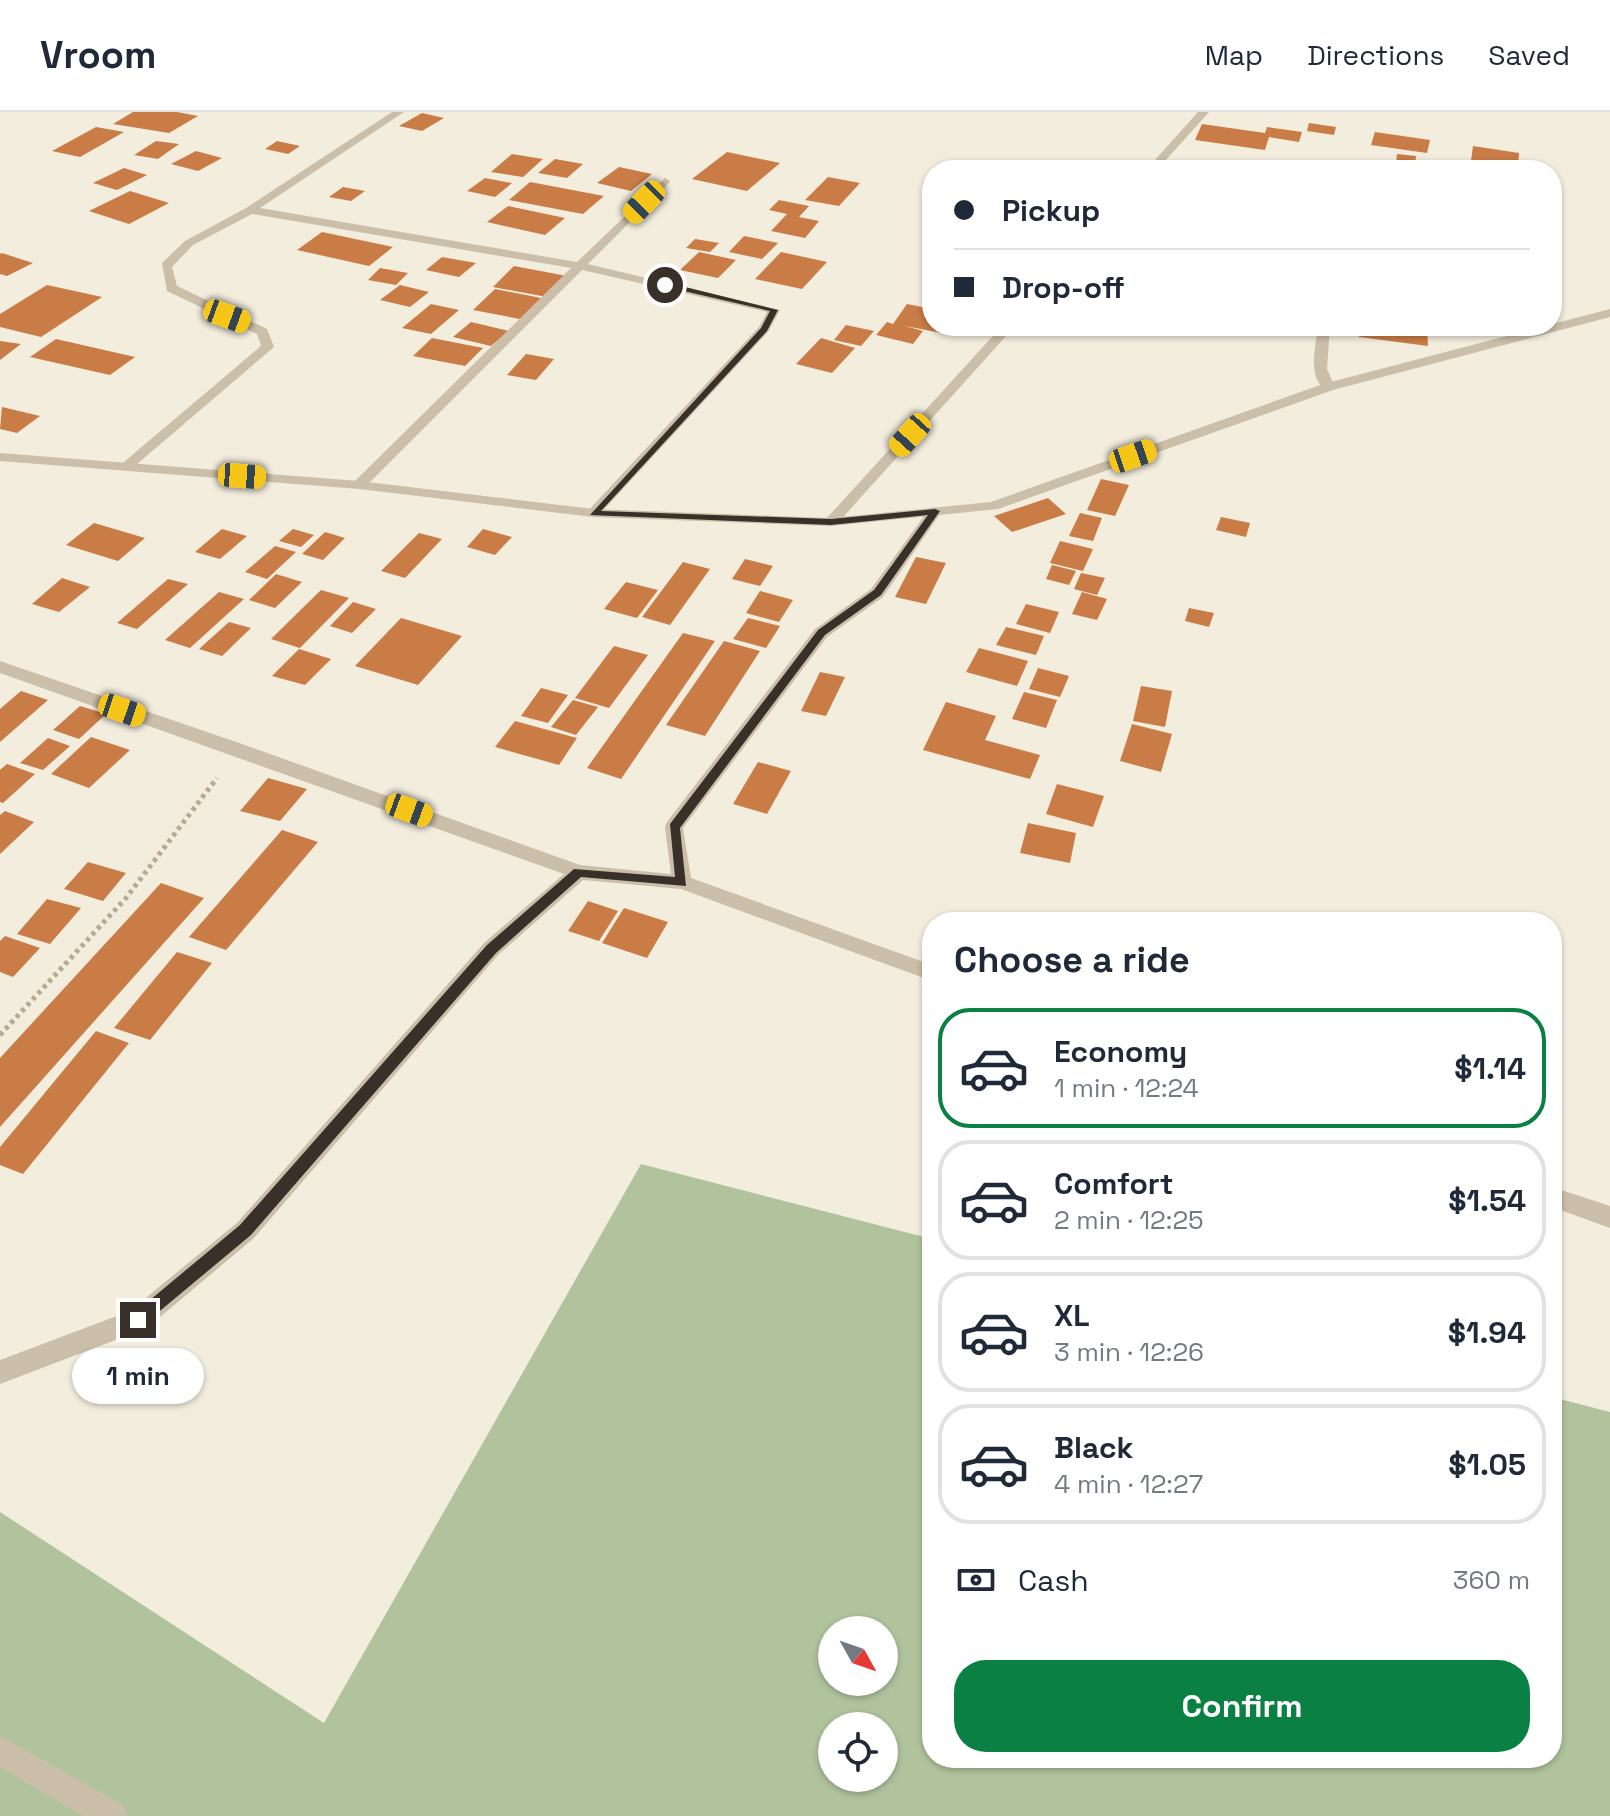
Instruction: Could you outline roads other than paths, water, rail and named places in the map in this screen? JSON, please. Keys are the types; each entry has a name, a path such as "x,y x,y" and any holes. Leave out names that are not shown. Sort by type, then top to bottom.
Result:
{"street":[{"path":"125,467 268,347 263,332 207,308 171,288 166,266 189,243 250,210 399,112"},
{"path":"1160,160 1204,112"},
{"path":"359,485 665,181"},
{"path":"250,210 582,266 774,310 764,329 593,513"},
{"path":"1562,326 1610,313"},
{"path":"831,522 1000,336"},
{"path":"1323,336 1320,369 1328,387"},
{"path":"0,457 359,485 593,513 831,522 993,506 1328,387 1522,336"},
{"path":"682,882 674,827 821,633 877,593 935,511"},
{"path":"0,667 239,749 579,872 682,882 922,969"},
{"path":"0,1372 138,1320 246,1230 491,949 579,872"},
{"path":"1562,1200 1610,1217"},
{"path":"0,1751 112,1816"}]}
